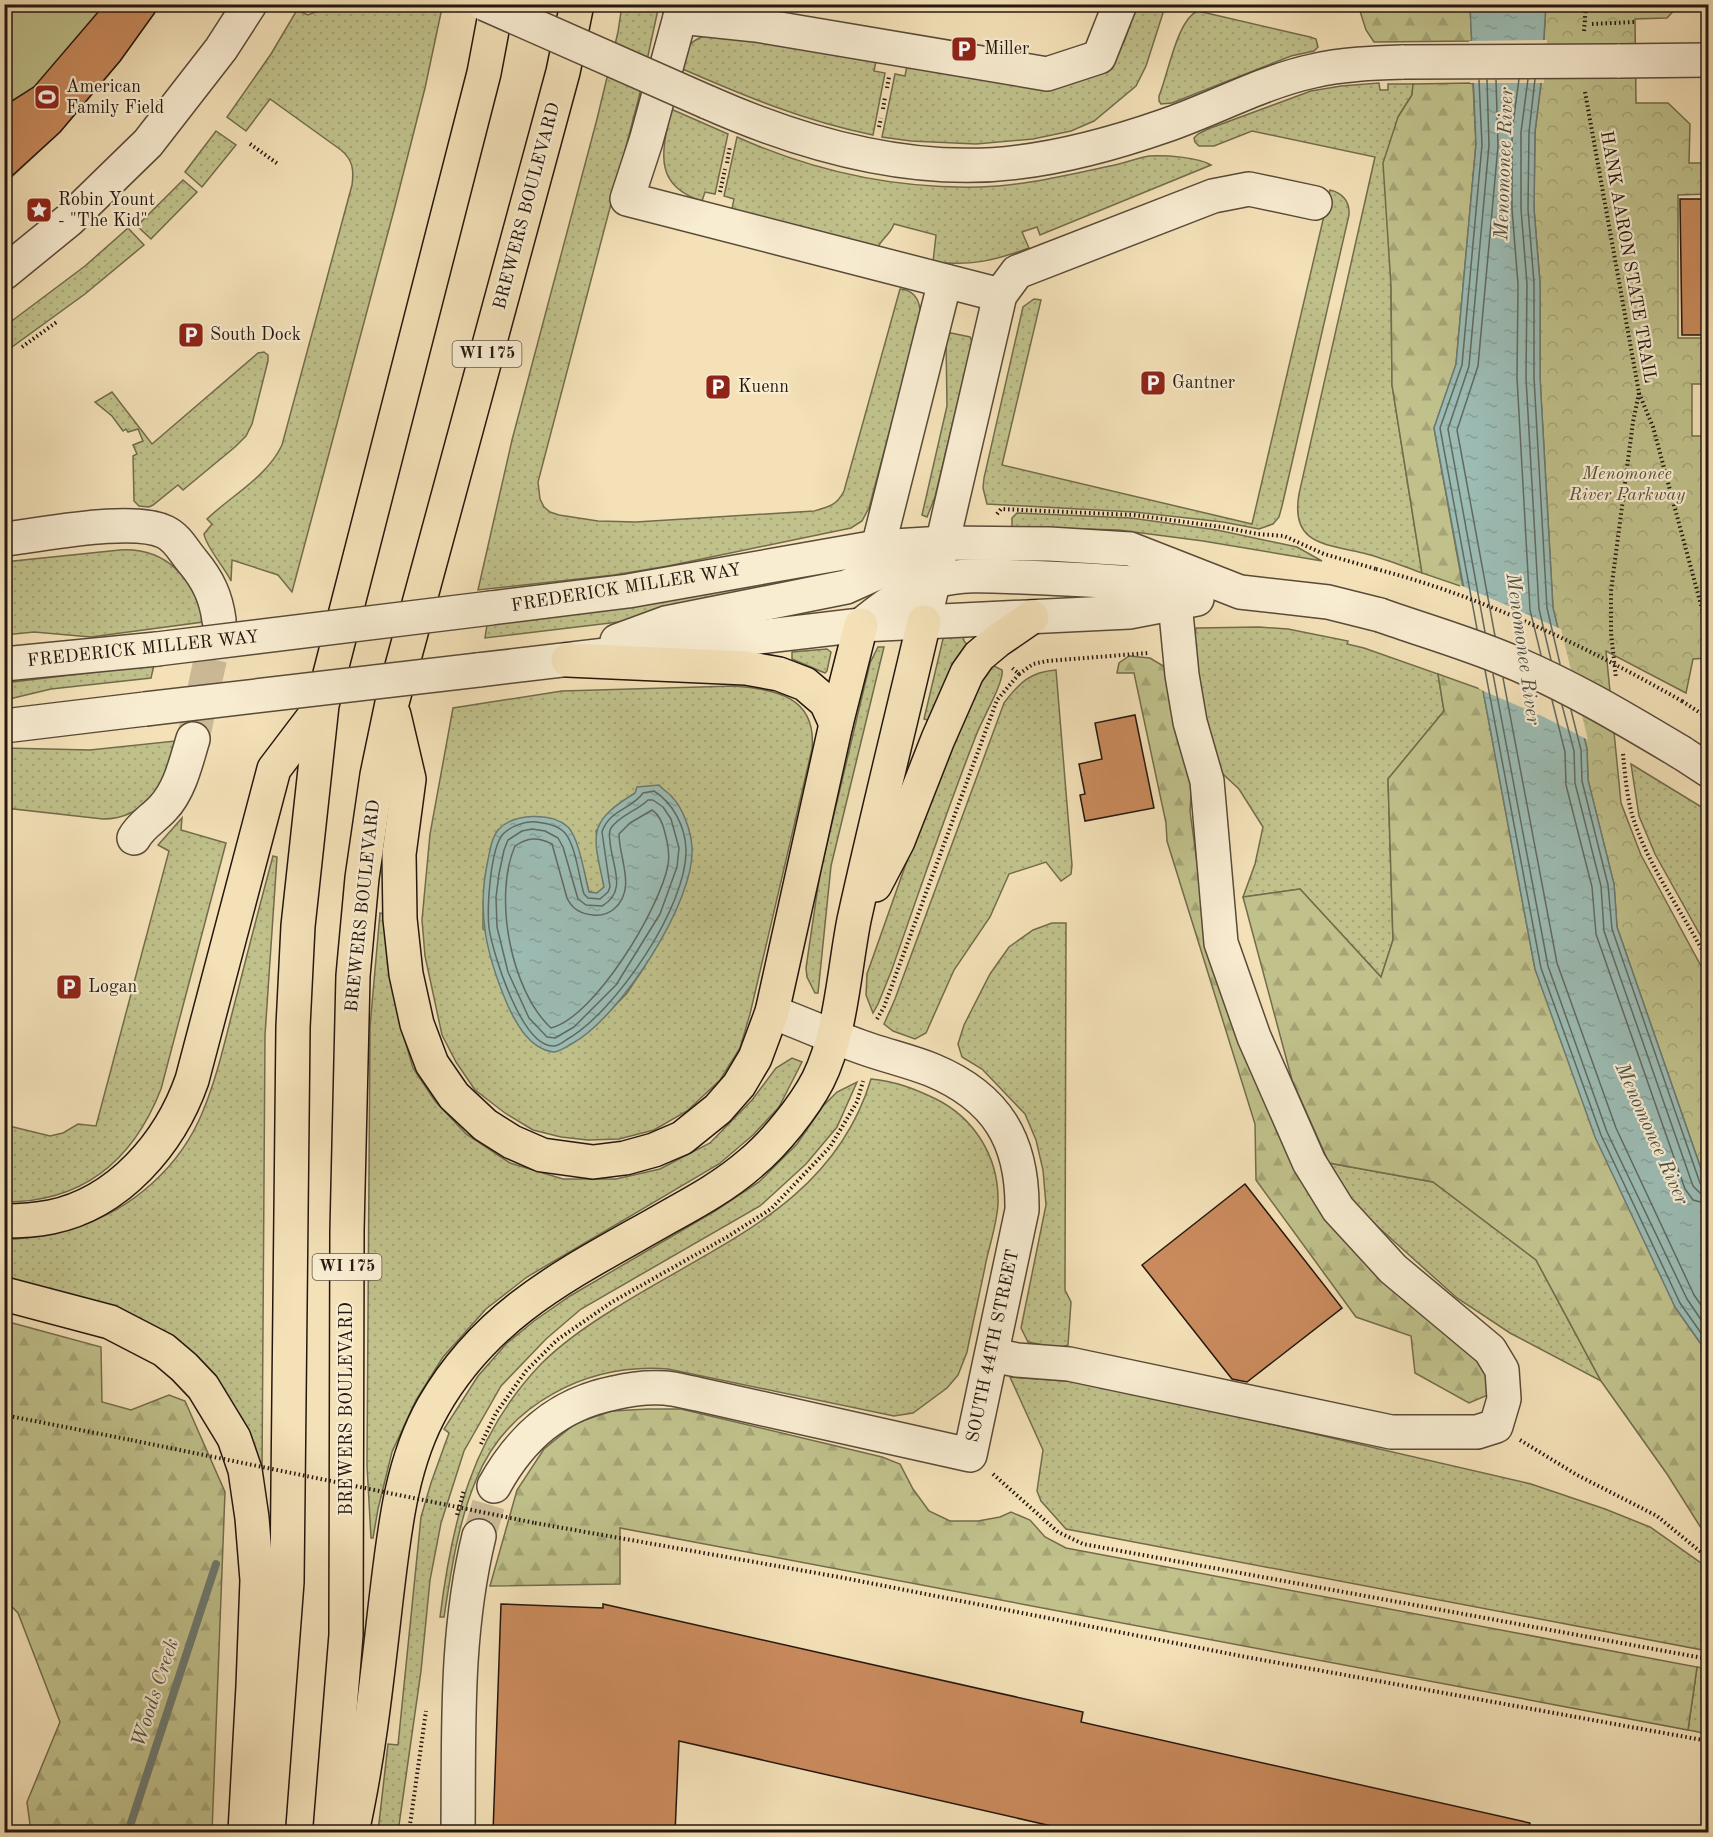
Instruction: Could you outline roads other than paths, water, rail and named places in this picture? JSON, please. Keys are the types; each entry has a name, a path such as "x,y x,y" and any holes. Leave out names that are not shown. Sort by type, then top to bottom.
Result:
{"highway":[{"name":"WI 175","path":"268,1833 287,1582 293,1027 298,926 322,705 484,73 497,4"},
{"name":"BREWERS BOULEVARD","path":"330,1833 346,1635 347,1231 353,976 362,878 392,703 564,72 577,4"},
{"path":"854,923 898,841 967,673 979,656 1032,617"},
{"path":"352,1833 364,1777 398,1511 413,1456 431,1410 447,1384 480,1342 507,1317 565,1276 716,1189 765,1150 787,1125 818,1079 833,1036 854,923 924,622"},
{"path":"392,703 409,779 399,854 400,919 406,974 417,1024 432,1064 453,1096 485,1125 512,1142 542,1155 593,1162 625,1158 654,1150 682,1138 718,1109 739,1085 755,1058 772,1011 836,724 861,625"},
{"path":"568,660 746,668 779,674 805,684 826,702 836,724"},
{"path":"4,1221 27,1221 53,1217 84,1205 115,1188 155,1150 177,1116 192,1080 274,769 322,705"},
{"path":"4,1294 110,1322 164,1350 203,1387 234,1438 245,1470 252,1518 256,1580 254,1686 245,1833"}],"street":[{"path":"4,273 69,220 148,143 221,49 250,4"},
{"path":"485,4 707,102 808,141 873,157 979,165 1050,158 1129,137 1166,126 1282,80 1313,71 1351,65 1404,62 1708,60"},
{"path":"1000,295 627,200 646,141 681,11 1047,74 1099,57 1119,4"},
{"path":"924,622 1000,295 1017,272 1212,196 1249,189 1315,203"},
{"path":"861,625 874,561 945,281"},
{"path":"4,539 116,525 141,526 164,531 174,537 204,576 217,604 219,620"},
{"name":"FREDERICK MILLER WAY","path":"4,664 157,649 874,561 944,543 1049,544 1130,549 1240,592 1328,602 1380,615 1506,659 1629,721 1695,762"},
{"path":"568,660 666,623 846,586 874,561"},
{"path":"861,625 902,596 934,581 969,576 1096,579 1240,592"},
{"name":"FREDERICK MILLER WAY","path":"4,726 861,625 1129,612 1240,592"},
{"path":"992,1355 1017,1360 1070,1364 1391,1432 1477,1432 1496,1426 1504,1399 1502,1370 1490,1350 1394,1269 1338,1209 1309,1162 1254,1037 1221,943 1207,781 1188,713 1175,603"},
{"path":"134,838 139,829 164,807 172,794 183,771 193,739"},
{"name":"SOUTH 44TH STREET","path":"494,1486 513,1455 554,1416 601,1395 631,1389 664,1388 697,1394 970,1455 1022,1210 1023,1184 1010,1137 995,1114 970,1090 933,1071 833,1036 772,1011"},
{"path":"458,1833 459,1672 464,1608 479,1536"}],"water":[{"name":"Menomonee River","path":"1470,5 1546,5 1535,132 1534,209 1540,283 1540,378 1553,608 1587,749 1588,780 1614,884 1617,927 1708,1189 1708,1354 1675,1307 1595,1137 1535,969 1434,428 1456,364 1476,144"},
{"path":"659,785 680,807 690,834 692,847 690,870 682,897 652,955 612,1009 592,1029 573,1043 556,1052 545,1050 525,1035 516,1021 508,1006 489,952 483,898 490,849 494,837 498,830 513,820 533,816 561,822 572,832 589,892 597,893 604,887 596,842 601,822 619,803 635,793 637,787"}],"waterway":[{"name":"Woods Creek","path":"128,1832 216,1564"}],"tunnel":[{"path":"193,739 219,620"},
{"path":"479,1536 494,1486"}],"place":[{"name":"Miller","path":"964,49"},
{"name":"American Family Field","path":"47,97"},
{"name":"Robin Yount - \"The Kid\"","path":"39,210"},
{"name":"South Dock","path":"191,335"},
{"name":"Gantner","path":"1153,383"},
{"name":"Kuenn","path":"718,387"},
{"name":"Logan","path":"69,987"}],"park label":[{"name":"Menomonee River Parkway","path":"1627,484"}]}
